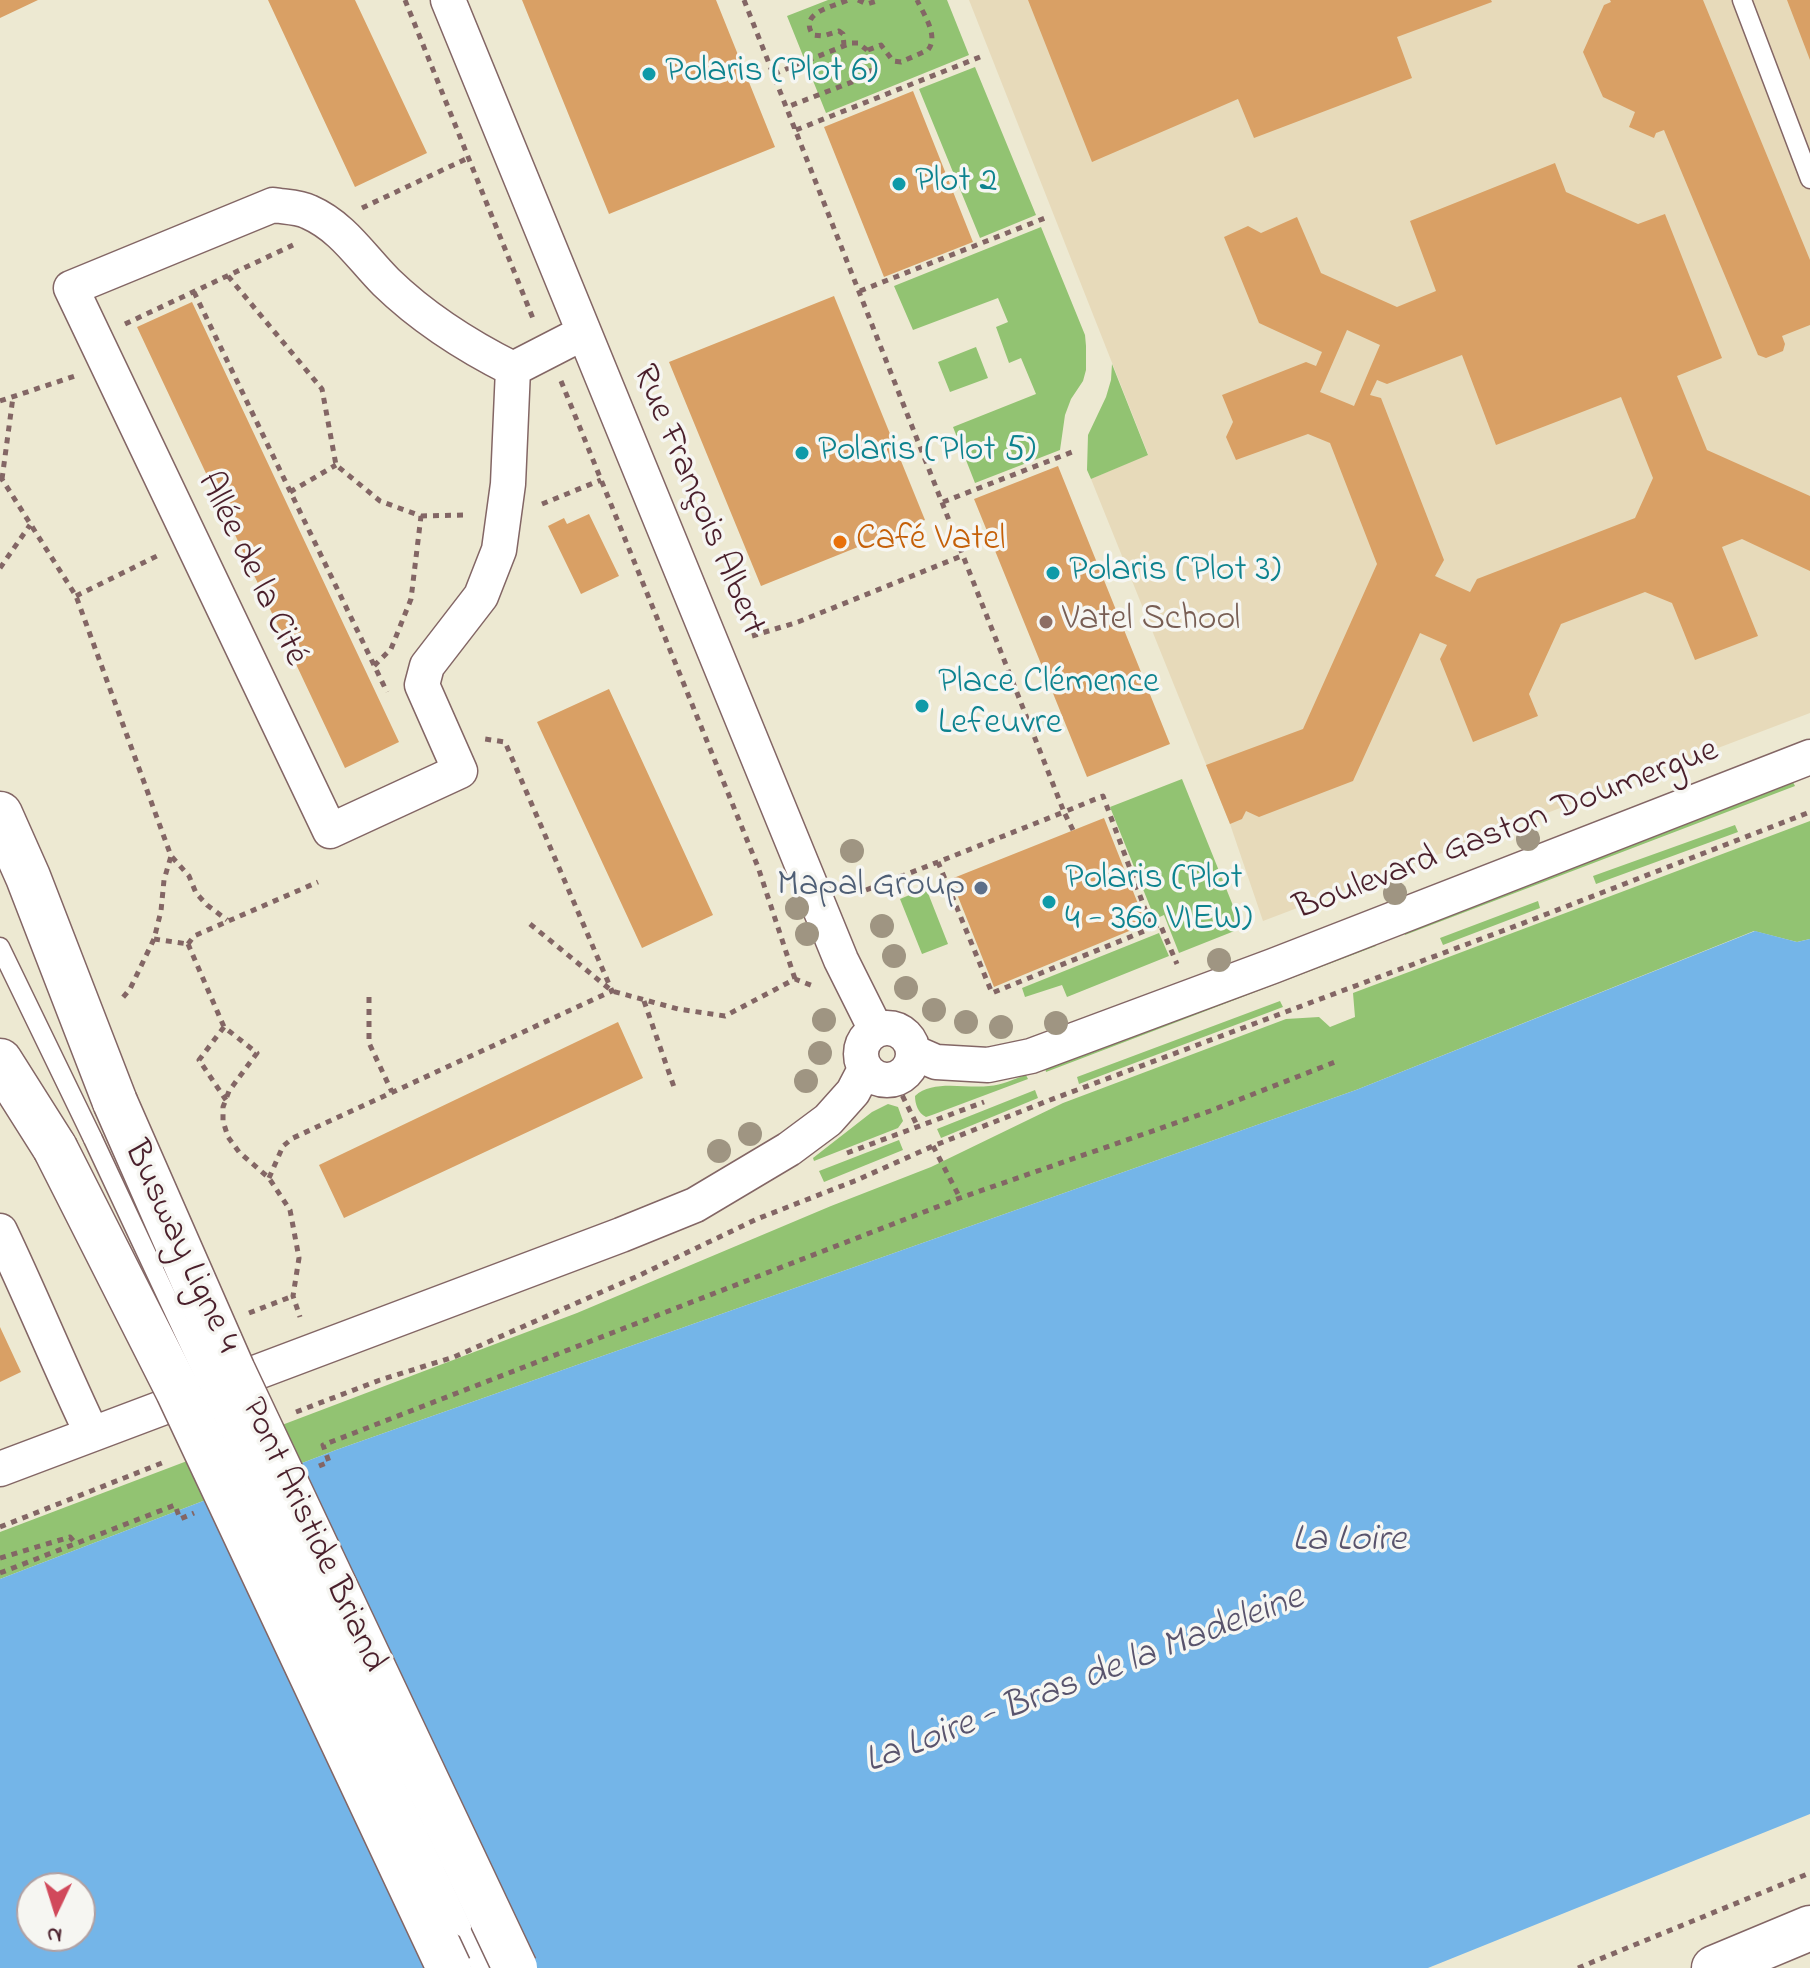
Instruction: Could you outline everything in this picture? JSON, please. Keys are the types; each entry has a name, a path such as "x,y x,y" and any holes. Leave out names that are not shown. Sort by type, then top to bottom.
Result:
{"main road":[{"name":"Pont Aristide Briand","path":"0,814 28,877 115,1102 233,1371 515,1968"},
{"name":"Pont Aristide Briand","path":"0,1061 74,1143 178,1391 449,1968"},
{"path":"1714,1968 1810,1928"}],"street":[{"name":"Rue François Albert","path":"448,0 841,960 876,1030 900,1031 911,1044 891,1067"},
{"name":"Allée de la Cité","path":"273,205 308,211 329,224 343,234 387,282 439,325 474,349 513,369 508,484 499,550 481,596 427,666 422,685 460,771 330,831 71,288 273,205"},
{"path":"513,369 583,333"},
{"name":"Boulevard Gaston Doumergue","path":"891,1067 936,1062 988,1065 1031,1056 1810,757"},
{"path":"0,1469 695,1205 789,1149 828,1120 853,1092 891,1067"},
{"path":"0,1231 92,1434"}],"lane":[{"path":"1742,0 1810,179"},
{"name":"Busway Ligne 4","path":"0,947 74,1143 481,1968"}],"path":[{"path":"405,0 537,327"},
{"path":"744,0 1073,830"},
{"path":"844,46 843,34 839,31 818,36 813,35 808,26 815,14 848,0"},
{"path":"858,0 867,4 880,0"},
{"path":"867,50 881,45 893,61 901,62 932,46 933,36 917,0"},
{"path":"774,74 851,43 858,43 867,50 871,70 865,77 787,107"},
{"path":"796,130 980,57"},
{"path":"0,401 127,355 116,329 468,158"},
{"path":"860,291 1045,218"},
{"path":"228,276 322,389 336,465 380,501 421,516 411,599 391,649 374,666"},
{"path":"194,292 392,703"},
{"path":"530,924 612,991 678,1009 725,1016 795,979 758,867 562,385"},
{"path":"13,397 1,478 76,596 171,856 189,876 196,893 227,920"},
{"path":"943,502 1072,452"},
{"path":"290,492 336,465"},
{"path":"0,568 30,525"},
{"path":"752,636 798,622 964,555"},
{"path":"76,596 139,565"},
{"path":"443,734 505,742 612,991"},
{"path":"866,890 1103,796 1152,928"},
{"path":"292,1414 380,1380 454,1357 638,1276 757,1219 933,1146 1810,812"},
{"path":"87,1031 114,1010 145,961 161,911 164,880 171,856"},
{"path":"938,862 992,993 1160,924 1177,964 1199,994"},
{"path":"188,944 194,936 227,920 318,882"},
{"path":"154,939 188,944"},
{"path":"188,944 224,1027 257,1053 229,1091 223,1107 223,1121 228,1137 239,1152 269,1178 290,1210 299,1258 293,1296 313,1352"},
{"path":"269,1178 283,1146 293,1138 612,991"},
{"path":"369,997 369,1043 392,1092"},
{"path":"644,1000 674,1087"},
{"path":"224,1027 199,1060 226,1100"},
{"path":"314,1468 329,1462 323,1445 960,1198 1210,1111 1335,1062"},
{"path":"891,1067 918,1127"},
{"path":"933,1146 960,1198"},
{"path":"0,1527 175,1458"},
{"path":"0,1573 175,1505 180,1519 195,1513"},
{"path":"0,1558 70,1537 76,1544"},
{"path":"1578,1968 1810,1873"}],"shaded area":[{"path":"969,0 1810,0 1810,713 1263,921 1230,824 1091,479 1148,454"}],"green space":[{"path":"828,0 947,0 969,55 826,113 787,16"},
{"path":"975,67 1036,215 980,238 919,89"},
{"path":"1041,227 1085,335 1086,370 1065,415 1060,450 975,483 953,427 1036,394 1021,358 1009,363 996,327 1008,322 998,298 913,330 894,286"},
{"path":"976,347 988,378 950,392 938,362"},
{"path":"1112,364 1148,455 1091,479 1087,470 1088,435 1106,397"},
{"path":"1182,779 1242,928 1179,953 1164,915 1155,919 1110,807"},
{"path":"1793,782 1795,786 1405,935 1404,930"},
{"path":"1810,821 1810,939 1797,942 1754,931 1356,1090 336,1450 0,1579 0,1532 577,1313 931,1167 1063,1103 1286,1019 1319,1017 1330,1027 1355,1017 1353,993"},
{"path":"1735,825 1738,832 1596,884 1593,876"},
{"path":"926,888 948,944 922,954 900,899"},
{"path":"1538,901 1540,908 1443,945 1440,938"},
{"path":"1159,933 1169,956 1067,997 1062,985 1025,997 1022,988"},
{"path":"1375,942 1376,946 1046,1072 1045,1067"},
{"path":"1280,1001 1283,1007 1079,1084 1077,1077"},
{"path":"1026,1075 1028,1079 926,1117 916,1105 915,1096 931,1088 980,1087"},
{"path":"1035,1090 1038,1098 941,1138 937,1129"},
{"path":"888,1104 898,1107 903,1121 898,1128 814,1161 813,1158 872,1112"},
{"path":"899,1140 903,1150 824,1182 819,1171"}],"water":[{"name":"La Loire","path":"1755,931 1797,942 1810,939 1810,1814 1428,1968 0,1968 0,1579 336,1450 1356,1090"}],"building":[{"path":"0,0 38,0 0,18"},
{"path":"268,0 355,0 427,153 355,187"},
{"name":"Polaris (Plot 6)","path":"522,0 716,0 775,147 609,214"},
{"path":"1028,0 1492,2 1397,37 1412,78 1254,138 1238,99 1092,162"},
{"path":"1610,0 1703,0 1810,260 1810,325 1782,336 1785,344 1783,351 1766,358 1758,355 1664,130 1656,133 1654,138 1629,127 1635,112 1603,97 1583,52 1604,5"},
{"path":"1787,0 1810,0 1810,60"},
{"name":"Plot 2","path":"913,91 973,242 884,277 824,127"},
{"path":"1555,163 1566,192 1638,224 1665,214 1722,358 1677,376 1707,450 1810,496 1810,571 1742,539 1722,547 1758,636 1695,660 1672,603 1645,592 1561,624 1529,694 1538,716 1473,742 1440,659 1447,645 1420,633 1353,781 1259,817 1246,811 1242,819 1230,824 1206,765 1303,729 1377,564 1330,443 1308,434 1236,460 1226,437 1233,422 1222,395 1306,362 1316,366 1322,352 1259,323 1224,237 1248,226 1261,233 1297,217 1321,273 1397,307 1436,291 1410,221","holes":["1347,330 1380,345 1354,406 1320,392","1462,355 1496,445 1621,397 1653,478 1635,518 1477,579 1470,592 1435,576 1444,560 1381,398 1370,395 1377,380 1387,384"]},
{"name":"Polaris (Plot 5)","path":"834,296 925,520 761,586 669,362"},
{"path":"192,302 399,742 345,768 137,327"},
{"name":"Polaris (Plot 3)","path":"1058,466 1170,744 1087,777 974,499"},
{"path":"589,514 619,576 581,594 548,526 564,518 567,524"},
{"path":"609,689 713,915 642,948 537,722"},
{"name":"Polaris (Plot 4 - 360 VIEW)","path":"1104,818 1146,924 994,987 951,879"},
{"path":"618,1022 643,1078 344,1218 319,1165"},
{"path":"0,1327 21,1372 0,1382"}],"place":[{"name":"Polaris (Plot 6)","path":"649,74"},
{"name":"Plot 2","path":"899,184"},
{"name":"Polaris (Plot 5)","path":"802,453"},
{"name":"Café Vatel","path":"840,542"},
{"name":"Polaris (Plot 3)","path":"1053,573"},
{"name":"Vatel School","path":"1046,622"},
{"name":"Place Clémence Lefeuvre","path":"922,706"},
{"name":"Mapal Group","path":"981,888"},
{"name":"Polaris (Plot 4 - 360 VIEW)","path":"1049,902"}],"water label":[{"name":"La Loire - Bras de la Madeleine","path":"1085,1682"}]}
